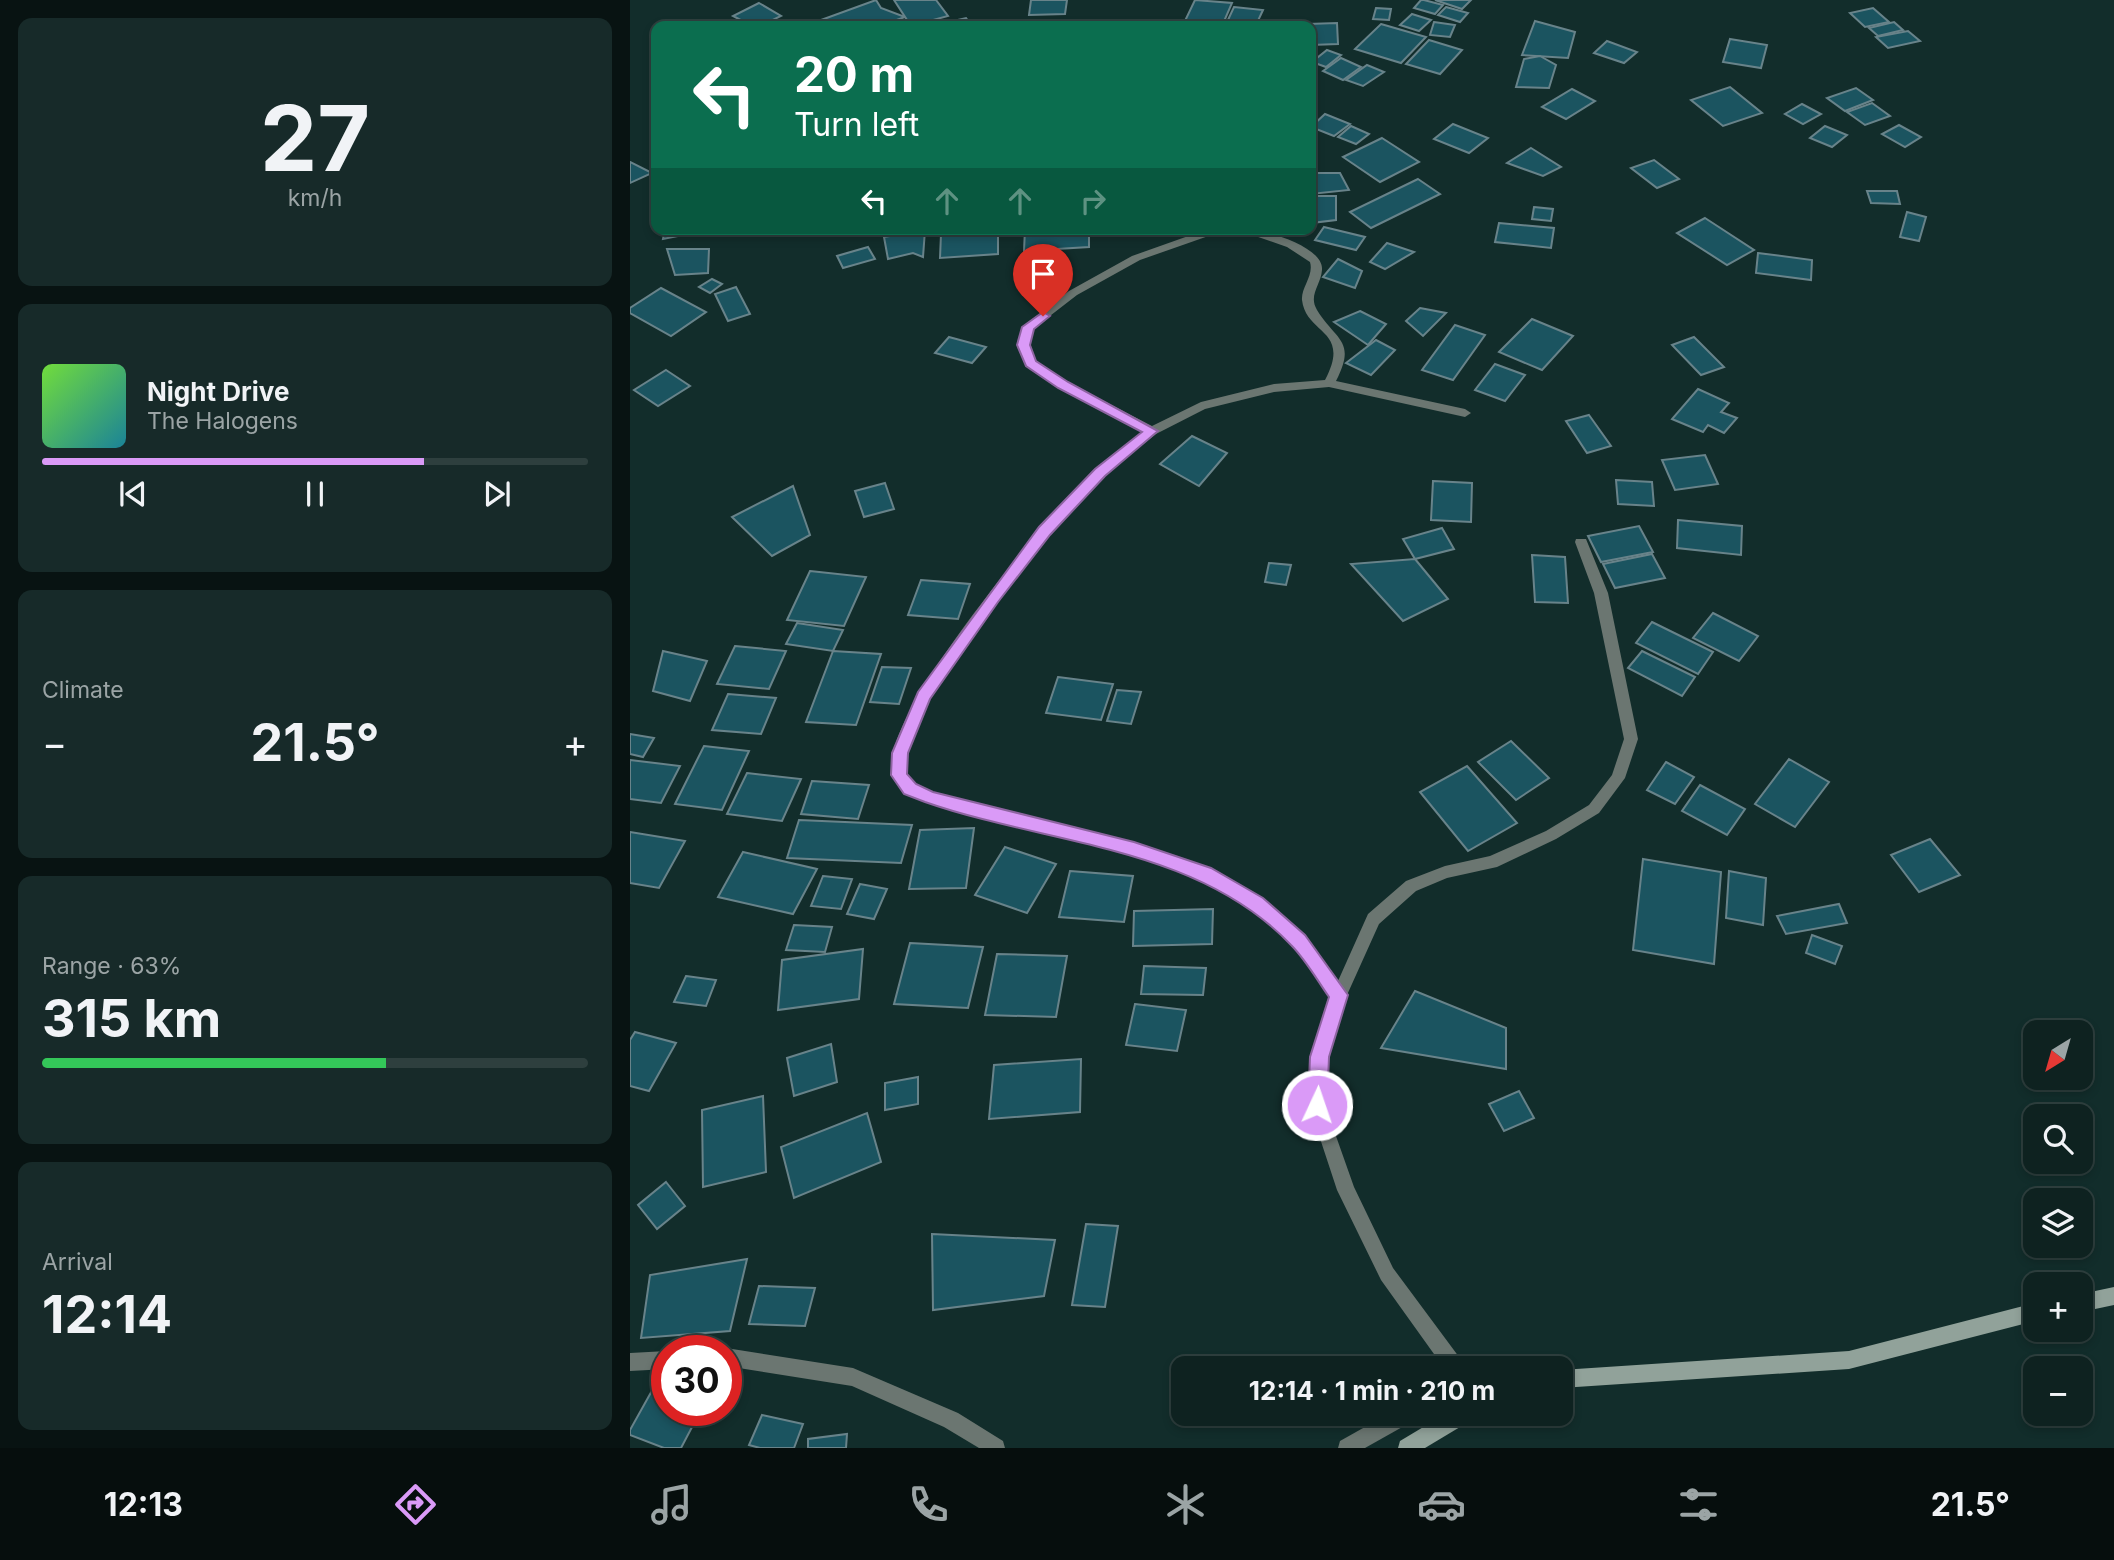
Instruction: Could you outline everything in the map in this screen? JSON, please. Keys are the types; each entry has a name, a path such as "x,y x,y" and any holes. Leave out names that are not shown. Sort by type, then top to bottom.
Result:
{"street":[{"path":"1152,431 1063,385 1030,363 1024,345 1028,327 1073,293 1136,258 1202,235"},
{"path":"1264,235 1315,260 1317,268 1307,299 1311,310 1337,345 1340,358 1329,383"},
{"path":"1339,995 1298,940 1257,904 1205,873 1134,849 930,798 910,789 899,775 900,753 923,697 993,598 1045,531 1100,472 1152,431 1201,406 1274,388 1329,383 1465,413"},
{"path":"1446,1356 1387,1274 1346,1191 1317,1105 1320,1057 1339,995 1373,919 1411,886 1445,872 1492,862 1551,835 1594,809 1618,778 1631,739 1601,593 1581,542"},
{"path":"2093,1300 2114,1296"},
{"path":"1573,1378 1849,1360 2023,1315"},
{"path":"742,1360 853,1377 951,1420 996,1448"},
{"path":"630,1362 651,1361"},
{"path":"1347,1448 1385,1426"},
{"path":"1407,1448 1443,1426"}],"building":[{"path":"876,0 881,8 905,17 894,21 821,20"},
{"path":"894,0 936,0 948,16 930,21 908,21"},
{"path":"1031,0 1067,0 1065,14 1029,15"},
{"path":"1195,0 1232,3 1224,21 1185,21"},
{"path":"1421,0 1443,5 1435,14 1414,8"},
{"path":"1435,0 1471,0 1462,9"},
{"path":"759,3 781,16 770,21 742,21 733,16"},
{"path":"1234,7 1263,10 1258,21 1227,21"},
{"path":"1446,7 1468,13 1460,22 1438,15"},
{"path":"1376,8 1391,9 1389,20 1373,19"},
{"path":"1873,8 1889,22 1865,27 1850,13"},
{"path":"1412,14 1431,20 1419,31 1400,25"},
{"path":"1535,21 1575,32 1568,58 1522,55"},
{"path":"1434,22 1455,25 1450,37 1430,35"},
{"path":"1894,22 1903,30 1878,36 1869,28"},
{"path":"1337,23 1338,44 1316,45 1316,24"},
{"path":"1381,24 1426,37 1401,63 1355,49"},
{"path":"1908,31 1920,41 1888,48 1876,37"},
{"path":"1730,39 1767,45 1761,68 1723,62"},
{"path":"1429,40 1462,50 1440,74 1406,64"},
{"path":"1607,41 1637,52 1624,63 1594,53"},
{"path":"1327,50 1341,55 1326,67 1316,63 1316,59"},
{"path":"1540,56 1556,65 1549,88 1516,87 1524,59"},
{"path":"1341,58 1361,67 1343,80 1323,71"},
{"path":"1367,65 1384,72 1363,86 1346,80"},
{"path":"1730,87 1762,113 1723,126 1691,100"},
{"path":"1856,88 1873,100 1845,111 1827,98"},
{"path":"1572,89 1595,101 1566,119 1542,107"},
{"path":"1872,103 1890,116 1865,125 1847,112"},
{"path":"1802,104 1821,114 1803,124 1785,114"},
{"path":"1325,114 1350,124 1334,136 1316,129 1316,122"},
{"path":"1453,124 1488,138 1469,153 1434,139"},
{"path":"1899,125 1921,137 1905,147 1882,134"},
{"path":"1351,126 1369,134 1356,144 1338,137"},
{"path":"1825,126 1847,135 1832,147 1810,138"},
{"path":"1382,138 1419,162 1380,182 1343,157"},
{"path":"1531,148 1561,167 1543,176 1507,163"},
{"path":"1654,160 1679,179 1657,188 1631,168"},
{"path":"630,162 651,172 651,173 630,183"},
{"path":"1316,173 1340,173 1349,190 1316,193"},
{"path":"1418,179 1440,194 1371,228 1350,212"},
{"path":"1867,191 1897,191 1900,204 1871,203"},
{"path":"1316,196 1336,196 1336,220 1316,222"},
{"path":"1534,207 1553,209 1551,221 1532,219"},
{"path":"1907,212 1926,217 1919,241 1900,237"},
{"path":"1705,218 1754,250 1727,265 1677,233"},
{"path":"1499,223 1554,228 1551,248 1495,242"},
{"path":"1324,227 1365,237 1356,250 1315,240"},
{"path":"664,235 683,235 663,239"},
{"path":"925,235 923,257 913,253 888,259 884,237"},
{"path":"941,235 998,235 998,254 940,258"},
{"path":"1025,235 1089,235 1089,247 1024,251"},
{"path":"1387,243 1414,252 1385,269 1370,262"},
{"path":"868,247 875,259 843,268 837,256"},
{"path":"667,249 709,249 708,273 675,275"},
{"path":"1758,253 1812,260 1811,280 1756,273"},
{"path":"1338,259 1362,271 1355,288 1323,277"},
{"path":"712,279 722,284 710,293 699,287"},
{"path":"736,287 750,314 728,321 715,294"},
{"path":"661,288 706,312 671,336 630,313 630,308"},
{"path":"1420,308 1446,313 1423,336 1406,321"},
{"path":"1360,311 1386,324 1368,345 1334,322"},
{"path":"1532,319 1573,336 1542,370 1499,352"},
{"path":"1455,325 1485,335 1453,380 1422,370"},
{"path":"949,337 986,347 972,363 935,353"},
{"path":"1694,337 1724,367 1701,375 1672,345"},
{"path":"1376,340 1395,350 1371,375 1346,363"},
{"path":"1495,364 1525,375 1505,401 1475,390"},
{"path":"666,370 690,386 658,406 634,390"},
{"path":"1698,389 1729,403 1721,412 1737,418 1724,433 1708,425 1703,432 1672,419"},
{"path":"1589,415 1611,446 1587,453 1566,421"},
{"path":"1192,436 1227,453 1199,486 1160,464"},
{"path":"1705,455 1718,484 1675,490 1662,460"},
{"path":"1616,480 1652,482 1654,506 1618,504"},
{"path":"1433,481 1472,483 1471,522 1431,520"},
{"path":"885,483 894,509 864,517 855,491"},
{"path":"793,486 810,535 772,556 732,517"},
{"path":"1678,520 1742,526 1741,555 1677,548"},
{"path":"1639,526 1653,552 1601,562 1588,536"},
{"path":"1442,528 1454,549 1415,559 1403,539"},
{"path":"1652,554 1665,578 1615,588 1603,564"},
{"path":"1532,555 1565,557 1568,603 1535,602"},
{"path":"1415,559 1448,599 1403,621 1351,564"},
{"path":"1269,563 1291,565 1286,585 1265,582"},
{"path":"810,571 866,577 844,626 787,620"},
{"path":"921,580 970,584 958,619 908,615"},
{"path":"1713,613 1758,636 1739,661 1693,638"},
{"path":"1652,622 1713,652 1698,674 1636,643"},
{"path":"797,623 843,630 833,651 786,644"},
{"path":"735,646 786,651 769,689 717,684"},
{"path":"663,651 707,661 690,701 653,691"},
{"path":"833,651 881,654 856,725 806,722"},
{"path":"1642,651 1695,677 1682,696 1628,668"},
{"path":"882,667 911,668 899,704 870,702"},
{"path":"1058,677 1113,684 1101,720 1046,713"},
{"path":"1117,690 1141,692 1131,724 1107,721"},
{"path":"728,694 776,698 761,734 712,730"},
{"path":"630,734 654,738 643,757 630,754"},
{"path":"1511,741 1549,778 1516,800 1478,762"},
{"path":"704,746 749,751 722,810 675,804"},
{"path":"1789,759 1829,782 1795,827 1755,804"},
{"path":"630,760 680,766 661,803 630,799"},
{"path":"1666,762 1694,777 1675,804 1647,790"},
{"path":"1467,766 1517,823 1468,851 1420,792"},
{"path":"747,773 801,779 782,821 727,814"},
{"path":"812,781 869,785 858,819 801,814"},
{"path":"1700,785 1745,809 1727,835 1682,811"},
{"path":"799,820 912,825 901,863 787,858"},
{"path":"974,828 966,888 909,889 920,830"},
{"path":"630,832 685,841 659,888 630,883"},
{"path":"1930,839 1960,875 1919,892 1891,855"},
{"path":"1005,847 1056,864 1027,913 975,895"},
{"path":"743,852 817,869 793,914 718,897"},
{"path":"1643,859 1721,872 1714,964 1633,950"},
{"path":"1070,871 1133,876 1124,922 1059,917"},
{"path":"1729,871 1766,878 1763,925 1726,918"},
{"path":"823,876 852,879 841,909 811,906"},
{"path":"860,884 887,889 874,919 847,914"},
{"path":"1839,904 1847,923 1786,934 1777,916"},
{"path":"1213,909 1212,944 1133,946 1134,911"},
{"path":"794,925 832,927 825,952 786,950"},
{"path":"1812,935 1842,946 1835,964 1806,953"},
{"path":"910,943 983,947 968,1008 894,1004"},
{"path":"863,949 859,999 778,1010 782,960"},
{"path":"997,954 1067,956 1056,1017 985,1015"},
{"path":"1144,966 1206,968 1203,995 1141,994"},
{"path":"686,976 716,980 706,1006 674,1002"},
{"path":"1415,991 1506,1028 1506,1069 1381,1048"},
{"path":"1135,1004 1186,1010 1177,1051 1126,1045"},
{"path":"635,1032 676,1043 649,1091 630,1086 630,1040"},
{"path":"831,1044 837,1082 794,1096 787,1058"},
{"path":"1081,1059 1080,1112 989,1119 994,1065"},
{"path":"918,1077 918,1104 885,1110 885,1083"},
{"path":"1519,1091 1534,1118 1504,1131 1489,1104"},
{"path":"763,1096 766,1172 703,1187 702,1110"},
{"path":"867,1113 881,1162 794,1198 781,1147"},
{"path":"666,1182 685,1206 657,1229 638,1205"},
{"path":"1086,1224 1118,1226 1105,1307 1072,1305"},
{"path":"932,1234 1055,1240 1044,1296 933,1310"},
{"path":"747,1259 730,1331 651,1335 651,1337 641,1338 650,1275"},
{"path":"759,1286 815,1288 805,1326 749,1324"},
{"path":"651,1392 651,1426 693,1426 681,1448 664,1448 630,1435 630,1430"},
{"path":"762,1415 803,1424 794,1448 760,1448 749,1445"},
{"path":"847,1434 846,1448 808,1448 808,1439"}],"route":[{"path":"1043,316 1028,327 1024,345 1030,363 1063,385 1152,431 1100,472 1045,531 993,598 923,697 900,753 899,775 910,789 930,798 1134,849 1205,873 1257,904 1298,940 1339,995 1320,1057 1317,1105"}]}
